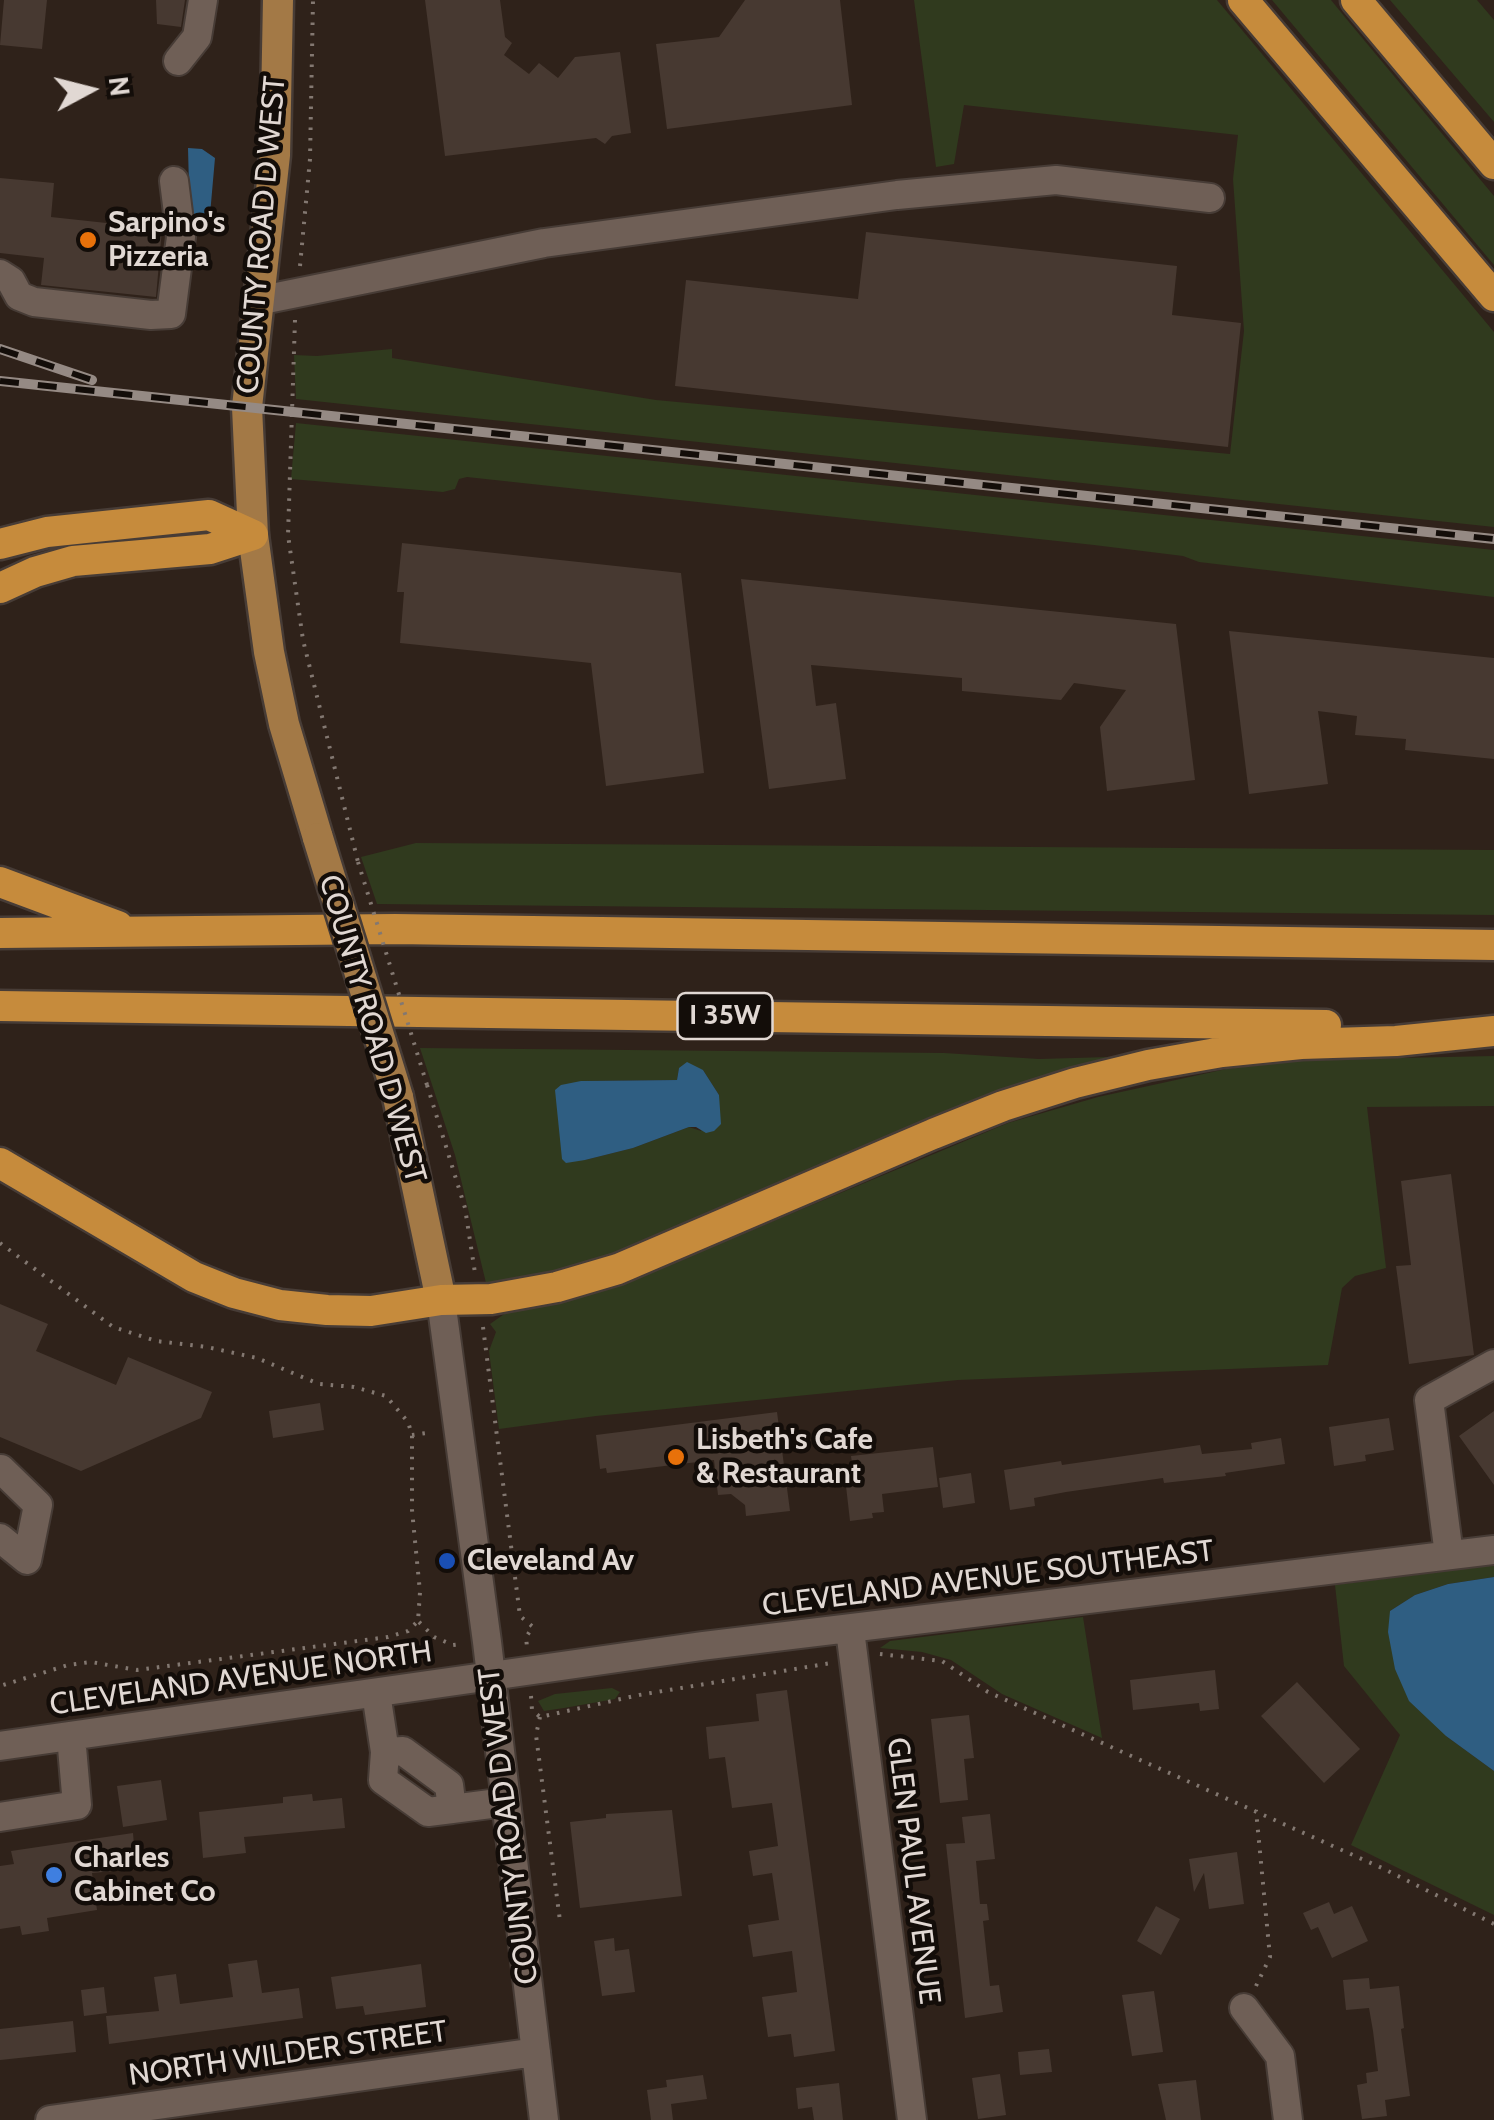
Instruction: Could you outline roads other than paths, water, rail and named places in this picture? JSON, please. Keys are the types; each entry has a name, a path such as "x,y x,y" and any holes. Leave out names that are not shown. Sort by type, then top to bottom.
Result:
{"highway":[{"path":"1244,0 1494,296"},
{"path":"1356,0 1494,164"},
{"path":"0,544 47,532 209,515 253,535"},
{"path":"0,588 72,561 210,549 253,535"},
{"path":"0,882 135,932"},
{"path":"0,933 395,929 1494,945"},
{"name":"I 35W","path":"0,1006 1494,1029"},
{"path":"0,1163 154,1256 234,1293 327,1310 371,1310 558,1286 632,1264 933,1134 1075,1083 1222,1052 1301,1044 1396,1042 1494,1029"}],"main road":[{"name":"COUNTY ROAD D WEST","path":"278,0 275,155 247,406 253,535 275,686 398,1097 441,1300"}],"street":[{"path":"178,60 197,37 202,0"},
{"path":"257,301 544,243 897,195 1056,180 1210,198"},
{"path":"0,274 19,296 34,302 172,314 181,237 174,182"},
{"name":"COUNTY ROAD D WEST","path":"441,1300 544,2120"},
{"path":"1449,1555 1429,1400 1494,1364"},
{"path":"0,1538 27,1560 38,1505 1,1469"},
{"name":"CLEVELAND AVENUE SOUTHEAST","path":"491,1677 702,1646 1494,1550"},
{"name":"GLEN PAUL AVENUE","path":"850,1630 912,2120"},
{"name":"CLEVELAND AVENUE NORTH","path":"0,1746 491,1677"},
{"path":"376,1693 385,1752 403,1751 449,1785 452,1809 506,1802"},
{"path":"0,1817 77,1805 71,1736"},
{"path":"1244,2008 1280,2056 1288,2120"},
{"name":"NORTH WILDER STREET","path":"50,2120 536,2052"}],"water":[{"path":"188,148 202,149 215,158 209,226 190,225"},
{"path":"687,1062 703,1070 719,1095 721,1124 714,1131 706,1133 689,1127 633,1148 566,1163 562,1159 555,1090 561,1085 581,1081 677,1080 679,1068"},
{"path":"1494,1577 1494,1771 1446,1736 1409,1701 1395,1669 1388,1632 1390,1611 1415,1595 1448,1584"}],"railway":[{"path":"0,349 92,380"},
{"path":"0,381 1494,539"}],"place":[{"name":"Sarpino's Pizzeria","path":"88,240"},
{"name":"Lisbeth's Cafe & Restaurant","path":"676,1457"},
{"name":"Cleveland Av","path":"447,1561"},
{"name":"Charles Cabinet Co","path":"54,1875"}]}
